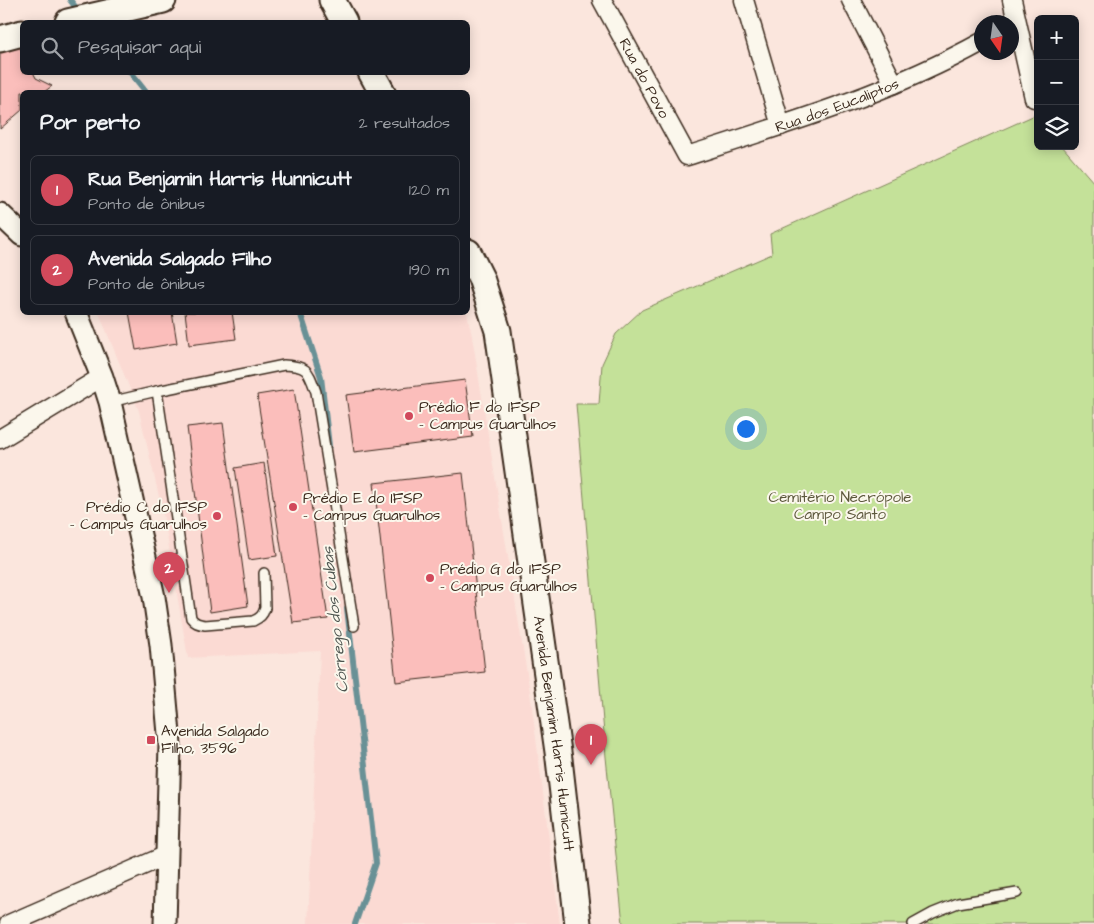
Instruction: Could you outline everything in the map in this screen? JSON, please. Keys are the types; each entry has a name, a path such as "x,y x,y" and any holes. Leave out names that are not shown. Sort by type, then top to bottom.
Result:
{"main road":[{"path":"77,20 162,0"},
{"path":"0,39 20,34"},
{"path":"373,75 381,90"},
{"name":"Avenida Benjamim Harris Hunnicutt","path":"470,256 480,278 498,331 559,759 578,924"}],"street":[{"name":"Rua do Povo","path":"602,0 687,156"},
{"path":"744,0 781,126"},
{"path":"852,0 894,84"},
{"path":"1012,0 1013,15"},
{"path":"1019,42 1034,98"},
{"name":"Rua dos Eucaliptos","path":"687,156 781,126 894,84 974,46"},
{"path":"0,214 20,232"},
{"path":"77,315 110,402 154,597 161,645 170,745 165,924"},
{"path":"0,439 102,377"},
{"path":"9,924 167,855"}],"lane":[{"path":"110,402 284,366 296,366 306,369 316,392 354,626"},
{"path":"157,391 191,618 194,622 205,625 253,621 259,618 264,613 265,608 264,573"},
{"path":"914,924 933,913 958,903 1017,893"}],"shaded area":[{"path":"100,315 467,315 530,692 560,924 308,924 320,651 188,658 164,518 139,411"}],"green space":[{"name":"Cemitério Necrópole Campo Santo","path":"1034,115 1034,150 1065,150 1094,183 1094,924 623,924 606,757 576,404 599,404 602,364 616,334 642,310 772,254 770,234"}],"building":[{"path":"20,47 20,75 34,75 36,78 52,86 47,90 20,90 20,112 0,129 0,51"},
{"path":"130,315 172,315 177,343 136,350"},
{"path":"185,315 232,315 236,339 189,345"},
{"name":"Prédio F do IFSP - Campus Guarulhos","path":"465,380 473,437 354,452 346,395"},
{"name":"Prédio E do IFSP - Campus Guarulhos","path":"294,389 328,619 293,623 257,395"},
{"name":"Prédio C do IFSP - Campus Guarulhos","path":"223,423 248,606 210,612 187,427"},
{"path":"264,463 277,556 249,560 235,468"},
{"name":"Prédio G do IFSP - Campus Guarulhos","path":"463,473 485,672 396,682 374,483"}],"waterway":[{"name":"Córrego dos Cubas","path":"70,0 81,14"},
{"name":"Córrego dos Cubas","path":"132,75 144,90"},
{"name":"Córrego dos Cubas","path":"301,315 321,377 329,446"},
{"name":"Córrego dos Cubas","path":"347,608 376,863 355,924"}],"place":[{"name":"Prédio F do IFSP - Campus Guarulhos","path":"409,416"},
{"name":"Prédio E do IFSP - Campus Guarulhos","path":"293,507"},
{"name":"Prédio C do IFSP - Campus Guarulhos","path":"217,516"},
{"name":"Prédio G do IFSP - Campus Guarulhos","path":"430,578"},
{"name":"Avenida Salgado Filho","path":"169,593"},
{"name":"Avenida Salgado Filho, 3596","path":"151,740"},
{"name":"Rua Benjamin Harris Hunnicutt","path":"591,765"}]}
